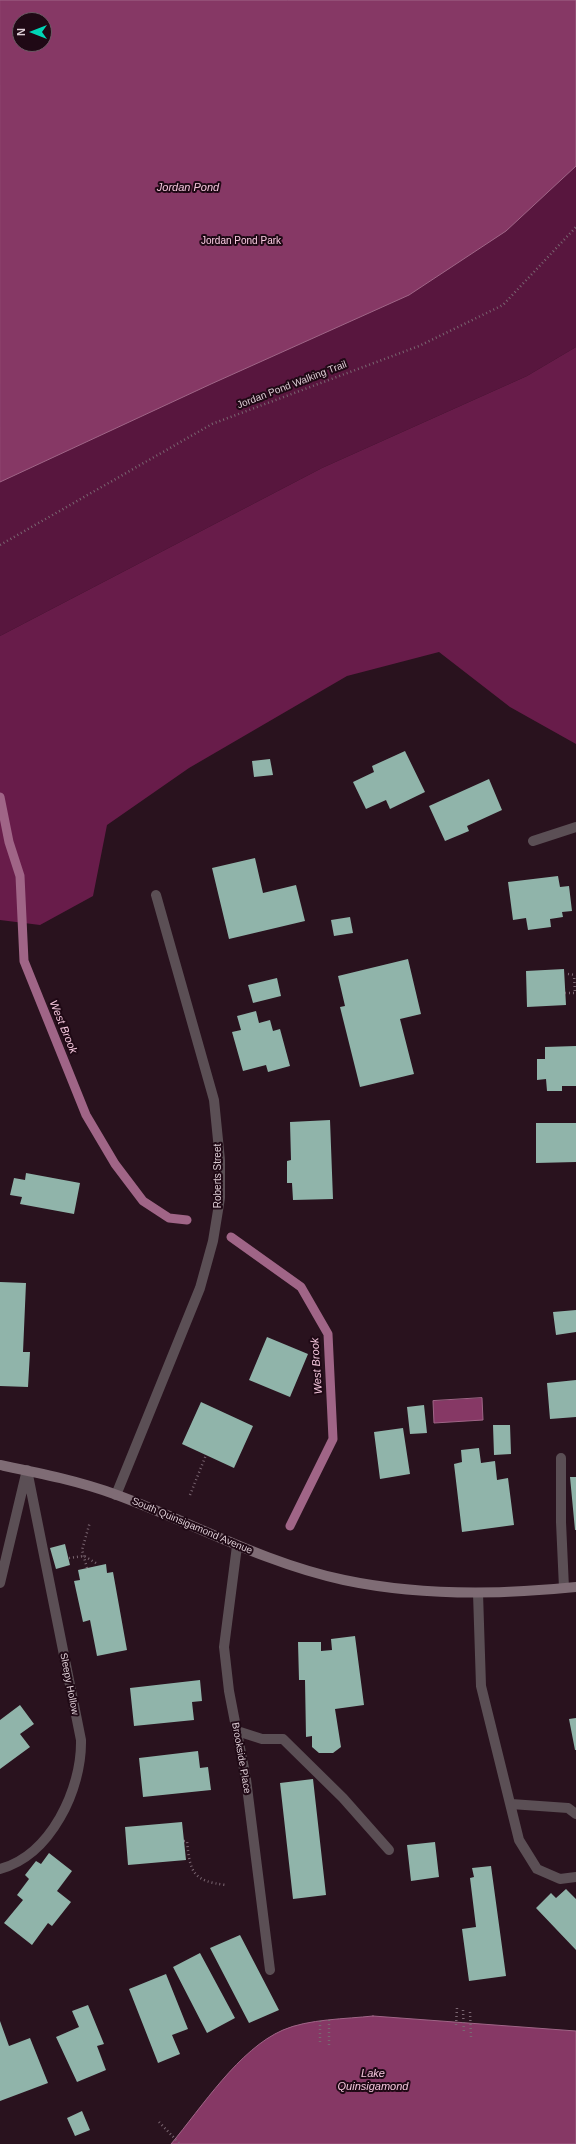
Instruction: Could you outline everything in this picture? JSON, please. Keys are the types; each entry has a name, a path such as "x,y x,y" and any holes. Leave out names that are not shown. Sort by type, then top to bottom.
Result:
{"main road":[{"name":"South Quinsigamond Avenue","path":"0,1465 27,1470 116,1495 237,1546 343,1580 413,1590 478,1592 576,1587"}],"street":[{"path":"533,841 576,827"},
{"name":"Roberts Street","path":"116,1495 200,1288 213,1240 220,1198 220,1160 214,1100 156,895"},
{"path":"561,1458 561,1522 564,1588"},
{"path":"0,1583 27,1470"},
{"name":"Sleepy Hollow","path":"1,1869 26,1855 37,1846 52,1829 73,1786 81,1755 81,1740 27,1470"},
{"name":"Brookside Place","path":"237,1546 224,1647 228,1691 246,1779 270,1970"},
{"path":"478,1592 481,1686 519,1840 537,1869 560,1879 576,1877"},
{"path":"237,1731 262,1738 283,1738 343,1798 389,1850"},
{"path":"510,1804 568,1808 576,1814"}],"path":[{"name":"Jordan Pond Walking Trail","path":"0,545 212,424 419,346 503,305 576,227"},
{"path":"565,993 574,993 575,975 568,974"},
{"path":"190,1495 206,1455"},
{"path":"87,1568 82,1550 90,1522"},
{"path":"69,1558 84,1556 96,1563"},
{"path":"184,1841 187,1841 189,1863 194,1874 204,1881 226,1885"},
{"path":"456,2025 457,2008"},
{"path":"463,2010 464,2034"},
{"path":"470,2012 471,2037"},
{"path":"329,2020 329,2045"},
{"path":"320,2021 320,2045"},
{"path":"159,2122 179,2143"}],"green space":[{"name":"Jordan Pond","path":"0,0 576,0 576,347 527,376 322,468 0,636"}],"shaded area":[{"path":"576,347 576,744 510,707 439,652 347,676 189,768 107,825 93,896 40,925 0,920 0,636 322,468 527,376"}],"water":[{"name":"Jordan Pond","path":"0,0 576,0 576,166 506,231 409,295 211,384 0,482"},
{"path":"482,1398 483,1420 434,1423 433,1401"},
{"name":"Lake Quinsigamond","path":"373,2016 576,2031 576,2144 171,2144 222,2080 251,2051 267,2039 293,2026 327,2020"}],"building":[{"path":"405,751 425,792 390,809 386,800 366,809 353,782 374,772 372,766"},
{"path":"270,759 273,775 254,777 252,761"},
{"path":"489,779 502,810 467,826 469,831 445,841 429,806"},
{"path":"255,858 263,893 296,885 305,921 229,939 212,868"},
{"path":"558,876 560,887 569,886 572,911 562,912 563,917 550,919 551,927 528,930 526,918 513,920 508,882"},
{"path":"350,917 353,933 334,936 331,920"},
{"path":"408,959 421,1014 400,1019 414,1074 360,1087 340,1007 345,1006 338,976"},
{"path":"564,969 566,1005 527,1007 526,971"},
{"path":"277,978 281,996 253,1003 248,985"},
{"path":"256,1011 259,1023 270,1020 273,1031 280,1029 290,1066 268,1072 266,1065 243,1071 232,1032 241,1030 237,1016"},
{"path":"576,1046 576,1086 562,1086 562,1091 547,1091 546,1079 537,1080 537,1059 545,1059 545,1047"},
{"path":"330,1120 333,1199 293,1200 292,1183 287,1183 287,1161 291,1160 290,1122"},
{"path":"536,1123 576,1123 576,1162 536,1163"},
{"path":"26,1173 80,1183 74,1214 20,1204 22,1197 10,1195 14,1178 25,1180"},
{"path":"0,1282 26,1283 23,1352 30,1352 28,1387 0,1386"},
{"path":"576,1310 576,1332 556,1335 553,1312"},
{"path":"267,1337 308,1354 290,1397 249,1380"},
{"path":"576,1380 576,1417 550,1419 547,1383"},
{"path":"201,1402 253,1426 234,1468 182,1444"},
{"path":"424,1405 427,1433 410,1434 407,1407"},
{"path":"493,1425 510,1425 511,1454 494,1455"},
{"path":"403,1428 410,1474 380,1479 374,1432"},
{"path":"479,1448 481,1463 495,1461 497,1480 508,1478 514,1525 462,1532 454,1464 462,1462 461,1450"},
{"path":"570,1477 576,1477 576,1530 575,1530"},
{"path":"65,1544 70,1565 56,1569 50,1548"},
{"path":"106,1564 107,1573 113,1572 127,1650 97,1656 90,1620 83,1622 74,1581 80,1580 78,1570"},
{"path":"355,1636 364,1705 335,1709 341,1747 333,1753 319,1753 312,1747 312,1736 306,1737 305,1680 299,1680 298,1642 321,1642 321,1651 332,1650 331,1639"},
{"path":"200,1680 202,1701 192,1702 194,1720 134,1726 130,1688"},
{"path":"20,1705 34,1724 20,1734 30,1747 0,1769 0,1720"},
{"path":"576,1718 576,1750 575,1750 569,1719"},
{"path":"198,1751 200,1768 208,1767 211,1790 143,1797 139,1758"},
{"path":"313,1779 326,1895 293,1899 280,1783"},
{"path":"182,1822 186,1860 128,1865 125,1827"},
{"path":"435,1842 439,1877 411,1881 407,1845"},
{"path":"49,1853 72,1871 57,1891 71,1902 52,1926 48,1923 32,1945 4,1923 23,1900 17,1895 29,1879 25,1875 36,1861 41,1864"},
{"path":"491,1866 506,1976 469,1981 462,1929 476,1927 470,1878 474,1877 472,1868"},
{"path":"566,1889 576,1899 576,1950 536,1908 551,1893 556,1898"},
{"path":"240,1935 279,2010 249,2023 210,1948"},
{"path":"200,1953 235,2018 207,2033 173,1967"},
{"path":"166,1974 188,2029 172,2035 180,2054 158,2063 129,1989"},
{"path":"88,2005 104,2044 97,2046 106,2070 77,2082 56,2037 79,2027 72,2011"},
{"path":"0,2021 9,2046 30,2038 48,2083 0,2101"},
{"path":"82,2111 90,2130 75,2136 67,2118"}],"waterway":[{"name":"West Brook","path":"0,797 9,842 20,876 24,961 86,1115 115,1164 143,1201 169,1218 187,1220"},
{"name":"West Brook","path":"231,1237 301,1287 328,1334 333,1439 290,1526"}],"park label":[{"name":"Jordan Pond Park","path":"241,241"}]}
